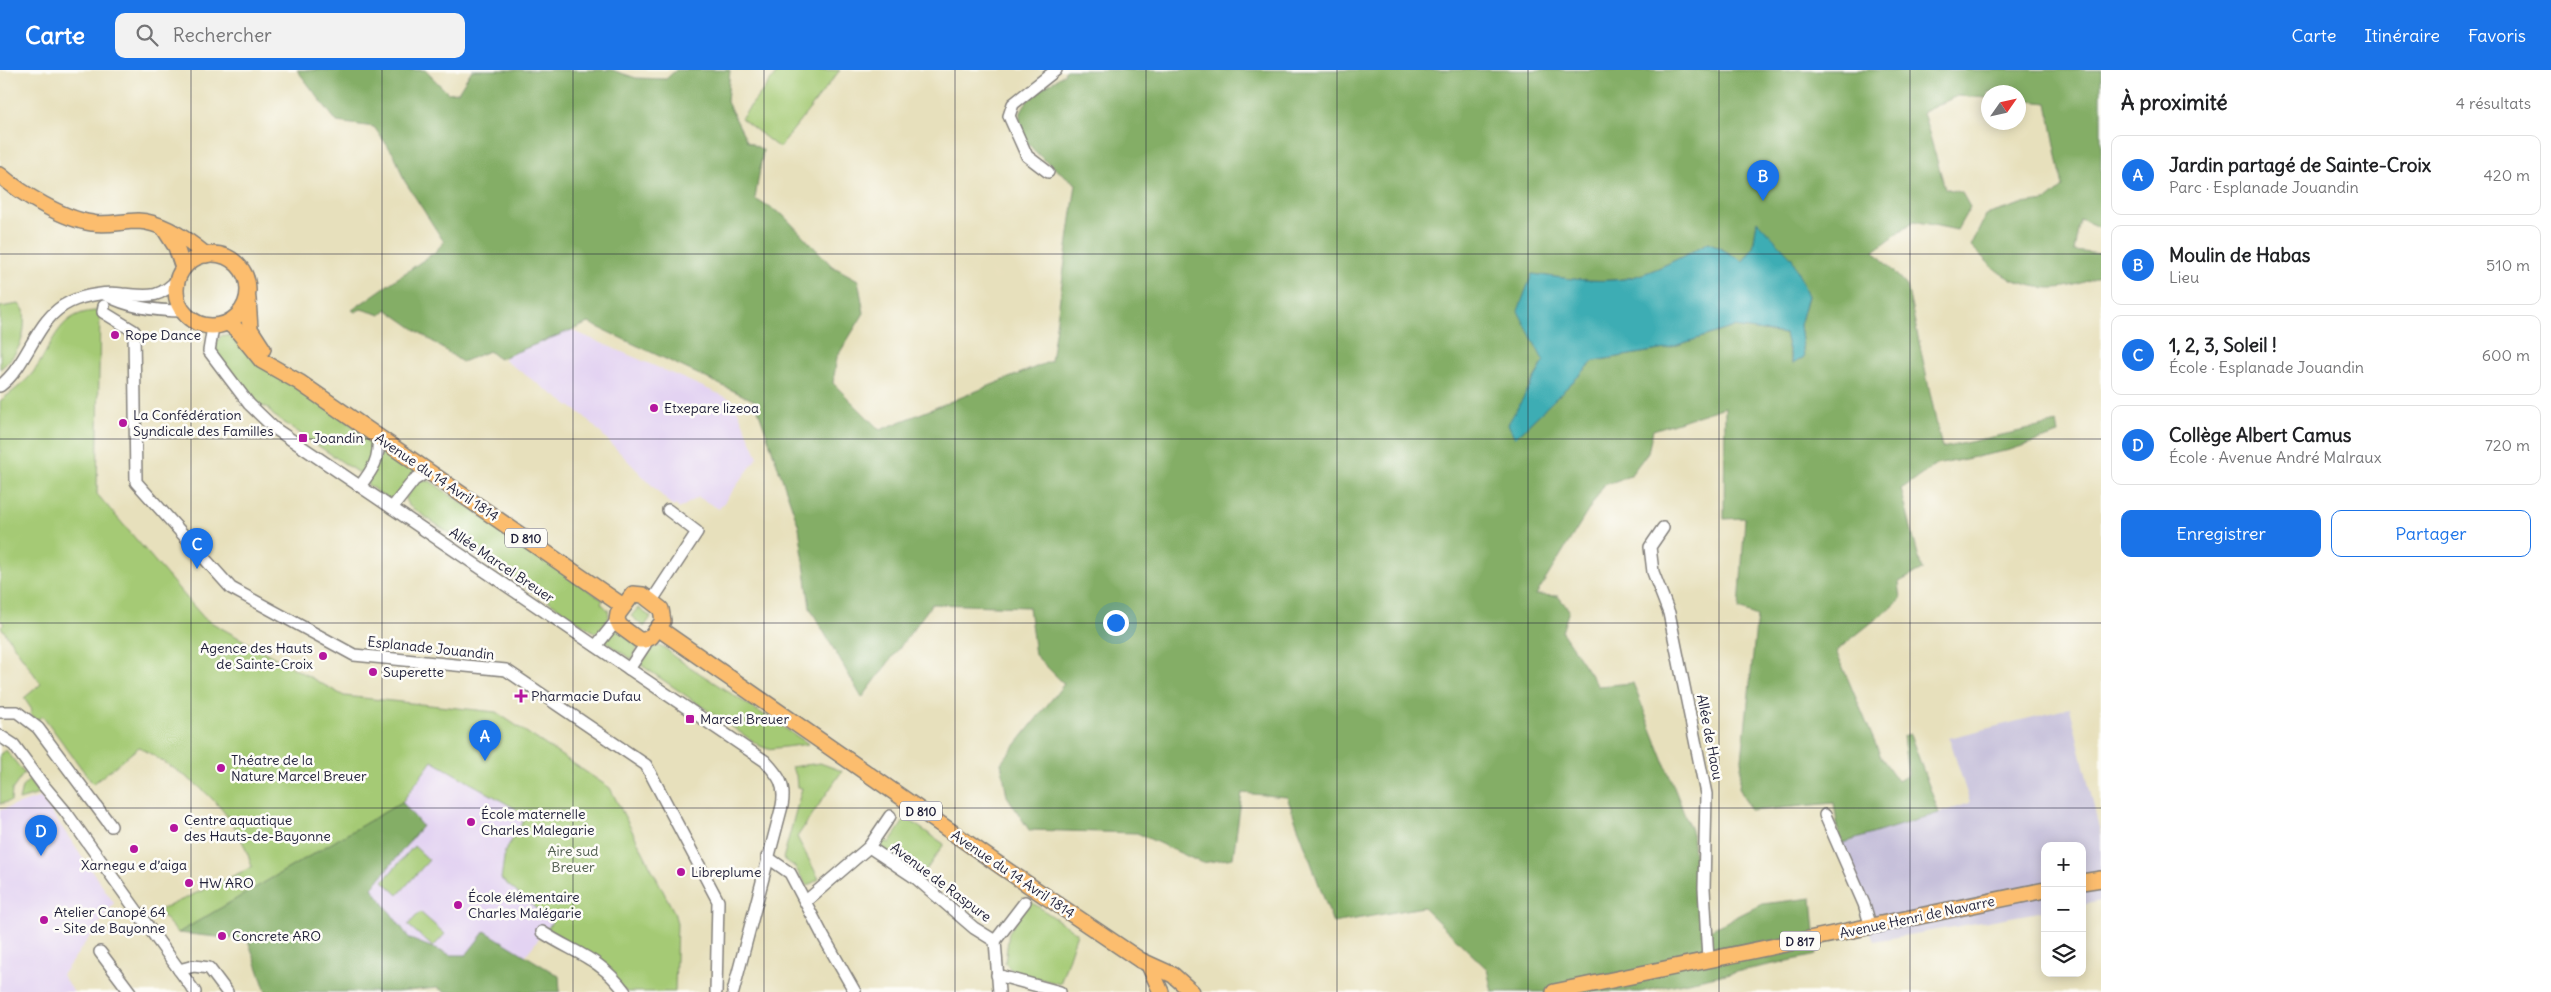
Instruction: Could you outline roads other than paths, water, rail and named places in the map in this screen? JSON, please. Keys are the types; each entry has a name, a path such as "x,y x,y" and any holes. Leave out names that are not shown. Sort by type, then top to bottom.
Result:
{"main road":[{"path":"0,175 10,184 73,219 106,224 146,222 191,242 206,254"},
{"path":"164,229 176,247 181,274 177,299 182,311 194,322 220,325 237,317 248,298 246,278 242,269 225,256 206,254 196,258 181,274"},
{"name":"Avenue du 14 Avril 1814","path":"248,298 250,329 257,342 299,382"},
{"name":"Avenue du 14 Avril 1814","path":"220,325 236,329 262,361 299,382 428,471 620,613 626,631 639,640 645,640"},
{"path":"620,613 633,594 643,596 661,609 663,620 651,637 645,640"},
{"name":"Avenue du 14 Avril 1814","path":"658,628 1005,869 1149,964 1173,976 1192,992"},
{"name":"Avenue Henri de Navarre","path":"1554,992 2041,891"},
{"path":"1149,964 1161,992"}],"street":[{"path":"1048,172 1027,156 1009,116 1013,104 1056,70"},
{"path":"105,300 121,293 139,297 154,296 170,288 181,274"},
{"path":"0,386 27,355 43,325 68,302 85,296 157,311 182,311"},
{"name":"Esplanade Jouandin","path":"105,300 103,312 134,332 136,482 231,588 354,655 506,670 646,765 718,900 716,992"},
{"name":"Allée Marcel Breuer","path":"220,325 209,351 259,415 392,508 766,761 780,777 784,788 783,801 733,992"},
{"path":"360,486 378,459 380,453 378,437"},
{"path":"392,508 414,480 428,471"},
{"path":"651,602 697,532 668,510"},
{"name":"Allée de Haou","path":"1663,528 1650,547 1653,572 1669,613 1706,794 1704,888 1708,960"},
{"path":"596,646 620,613"},
{"path":"629,669 644,645 645,640"},
{"path":"0,712 17,712 38,728 111,826"},
{"path":"0,736 14,744 44,786 66,811 195,992"},
{"path":"1825,815 1864,904 1871,927"},
{"path":"806,901 869,847 890,816"},
{"name":"Avenue de Raspure","path":"869,847 917,879 974,928 995,941"},
{"path":"767,857 790,873 855,992"},
{"name":"Avenue de Raspure","path":"999,992 995,941 1025,902"},
{"path":"542,932 594,960 615,979 624,992"},
{"path":"100,952 130,992"},
{"path":"179,970 194,966 209,968 227,992"},
{"path":"997,975 1059,992"}],"water":[{"path":"1757,221 1792,258 1808,296 1800,325 1804,357 1793,364 1785,334 1734,327 1665,349 1594,361 1515,438 1508,424 1544,362 1518,311 1532,274 1590,280 1624,279 1657,269 1709,242 1743,261 1753,248"}],"place":[{"name":"Moulin de Habas","path":"1763,201"},
{"name":"Rope Dance","path":"115,335"},
{"name":"Etxepare lizeoa","path":"654,408"},
{"name":"La Confédération Syndicale des Familles","path":"123,423"},
{"name":"Joandin","path":"303,438"},
{"name":"1, 2, 3, Soleil !","path":"197,569"},
{"name":"Agence des Hauts de Sainte-Croix","path":"323,656"},
{"name":"Superette","path":"373,672"},
{"name":"Pharmacie Dufau","path":"521,696"},
{"name":"Marcel Breuer","path":"690,719"},
{"name":"Jardin partagé de Sainte-Croix","path":"485,761"},
{"name":"Théatre de la Nature Marcel Breuer","path":"221,768"},
{"name":"École maternelle Charles Malegarie","path":"471,822"},
{"name":"Centre aquatique des Hauts-de-Bayonne","path":"174,828"},
{"name":"Xarnegu e d’aiga","path":"134,849"},
{"name":"Collège Albert Camus","path":"41,856"},
{"name":"Libreplume","path":"681,872"},
{"name":"HW ARO","path":"189,883"},
{"name":"École élémentaire Charles Malégarie","path":"458,905"},
{"name":"Atelier Canopé 64 - Site de Bayonne","path":"44,920"},
{"name":"Concrete ARO","path":"222,936"}],"park label":[{"name":"Aire sud Breuer","path":"573,860"}]}
